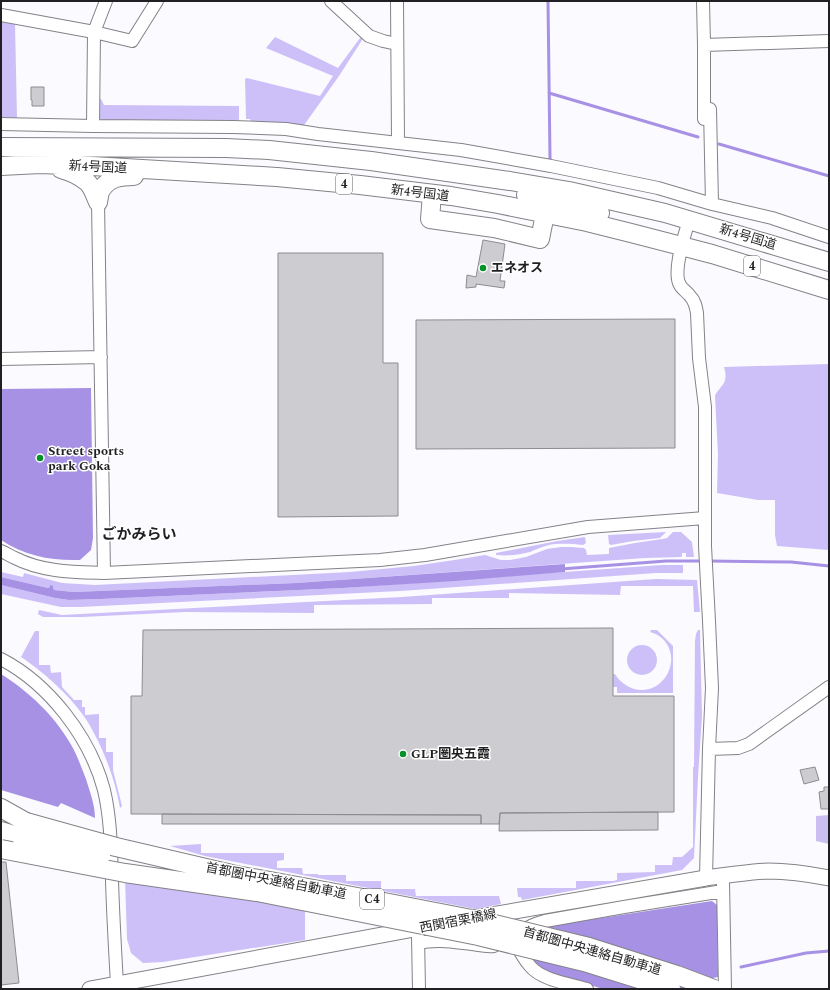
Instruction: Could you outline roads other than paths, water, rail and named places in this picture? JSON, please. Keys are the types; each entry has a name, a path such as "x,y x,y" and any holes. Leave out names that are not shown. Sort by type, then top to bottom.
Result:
{"highway":[{"path":"1,134 155,140 181,148"},
{"name":"新4号国道","path":"1,147 269,150 350,158 510,180 665,213 829,262"},
{"path":"40,164 68,171 88,182 94,191 98,202"},
{"name":"新4号国道","path":"1,166 40,164 277,177 432,194 498,204 587,222 712,254 829,290"},
{"path":"435,170 484,184 660,228 672,234 682,246"},
{"path":"98,202 101,190 112,179 121,176 164,176 211,173"},
{"path":"432,194 430,219 494,228 540,239 544,214"},
{"path":"1,808 26,822"},
{"name":"首都圏中央連絡自動車道","path":"1,814 116,847 236,875 490,923 588,947 677,975 714,989"},
{"name":"首都圏中央連絡自動車道","path":"1,831 193,879 478,936 584,962 671,989"},
{"path":"1,849 125,873 258,892"}],"main road":[{"name":"西関宿栗橋線","path":"90,989 418,936 513,911 706,878 768,871 793,872 829,878"}],"street":[{"path":"93,126 94,32 106,1"},
{"path":"1,15 94,32 132,41 157,1"},
{"path":"331,1 369,36 398,44"},
{"path":"397,1 398,142"},
{"path":"703,1 704,118"},
{"path":"704,44 829,41"},
{"path":"704,93 710,104 712,204"},
{"path":"1,124 286,129 461,150 551,166 658,188 712,204 772,218 829,237"},
{"path":"98,202 104,573"},
{"path":"689,220 682,246 677,278 682,289 694,301 698,313 699,358 704,407 705,546 712,688 706,878"},
{"path":"1,359 101,357"},
{"path":"1,551 16,559 43,568 70,572 104,573 380,560 426,555 588,526 705,518"},
{"path":"1,659 35,682 57,704 76,729 95,764 104,790 111,831 117,984"},
{"path":"709,749 738,748 749,744 829,687"},
{"path":"723,876 725,989"},
{"path":"419,989 418,936 431,941 444,940 492,946 504,944 513,939 527,927 545,921 723,891"},
{"path":"513,939 530,967 538,973 547,978 587,989"}],"waterway":[{"path":"548,1 550,159"},
{"path":"549,93 698,137"},
{"path":"719,144 829,176"},
{"path":"561,569 666,561 703,561"},
{"path":"709,561 791,562 829,566"},
{"path":"741,967 806,953 829,951"}],"place":[{"name":"エネオス","path":"483,268"},
{"name":"Street sports park Goka","path":"40,458"},
{"name":"GLP圏央五霞","path":"403,754"}],"district":[{"name":"ごかみらい","path":"139,534"}]}
